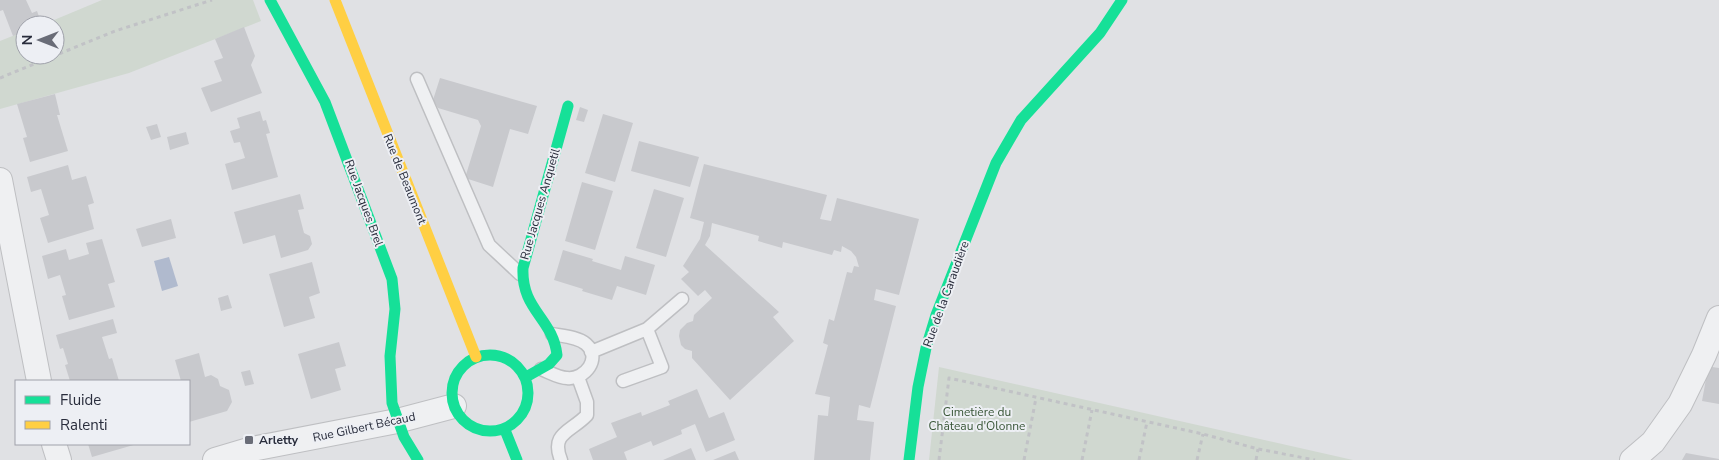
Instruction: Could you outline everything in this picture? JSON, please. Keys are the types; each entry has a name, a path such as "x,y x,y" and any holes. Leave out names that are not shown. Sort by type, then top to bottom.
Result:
{"street":[{"name":"Rue Jacques Brel","path":"270,0 325,102 392,279 395,309 390,356 392,403 404,437 418,460"},
{"name":"Rue de Beaumont","path":"335,0 476,357"},
{"name":"Rue de la Caraudière","path":"909,460 918,387 926,348 948,283 996,163 1021,120 1100,33 1122,0"},
{"name":"Rue Jacques Anquetil","path":"541,369 557,356 555,342 528,298 522,276 523,264 568,106"},
{"path":"0,180 39,380"},
{"path":"1632,460 1653,442 1680,404 1704,355 1719,318"},
{"path":"487,355 499,356 510,360 526,377 529,390 524,414 504,430 480,431 469,426 459,417 454,406 453,382 458,372 466,363 476,357 487,355"},
{"path":"526,377 541,369"},
{"name":"Rue Gilbert Bécaud","path":"215,460 252,449 397,421 454,406"},
{"path":"504,430 517,460"},
{"path":"54,445 59,460"}],"lane":[{"path":"417,79 489,245 522,276"},
{"path":"591,352 648,329 682,299"},
{"path":"623,381 662,367 648,329"},
{"path":"541,369 568,378 578,377 585,373 591,364 591,352 584,343 551,334"},
{"path":"561,460 557,451 557,442 562,435 578,424 586,415 587,402 578,377"}],"path":[{"path":"0,78 115,31 212,0"},
{"path":"939,460 949,378 1202,434 1258,449 1314,460"},
{"path":"1024,460 1036,398"},
{"path":"1082,460 1092,410"},
{"path":"1139,460 1147,422"},
{"path":"1198,460 1202,434"},
{"path":"1256,460 1258,449"}],"green space":[{"path":"102,0 253,0 261,21 129,73 0,109 0,41 15,35 15,65 65,65 65,15"},
{"name":"Cimetière du Château d'Olonne","path":"939,367 1353,460 929,460"}],"water":[{"path":"169,257 178,286 162,291 154,261"}],"building":[{"path":"0,0 26,0 32,13 37,11 38,15 15,15 15,35 13,36 3,10 0,11"},
{"path":"244,27 255,56 251,65 262,93 211,112 201,88 222,81 214,61 223,58 215,39"},
{"path":"440,78 537,106 528,134 510,129 493,187 465,178 481,126 478,120 438,108 433,100"},
{"path":"55,94 60,115 57,115 68,151 30,162 23,138 27,137 17,104"},
{"path":"580,107 588,110 584,122 576,120"},
{"path":"260,111 263,121 266,120 270,133 266,134 278,177 232,190 225,164 245,158 240,142 234,143 230,131 240,128 237,118"},
{"path":"603,114 633,123 615,182 585,173"},
{"path":"157,124 161,137 151,140 146,127"},
{"path":"186,132 189,144 170,150 167,137"},
{"path":"639,141 699,157 690,187 631,171"},
{"path":"704,164 827,195 820,219 831,221 837,198 919,219 899,295 876,289 874,300 896,306 870,408 859,405 857,420 874,422 870,460 814,460 818,415 828,416 830,397 815,394 828,345 823,343 829,319 834,321 847,272 852,273 854,266 859,267 856,257 851,251 842,246 841,252 834,250 832,255 783,242 782,248 758,241 759,236 712,223 710,236 705,245 779,312 773,317 794,341 730,400 692,358 692,351 685,349 681,345 680,330 687,323 693,321 694,315 712,298 705,290 698,296 681,279 689,272 683,266 700,239 704,222 690,218"},
{"path":"68,165 72,180 86,176 94,203 88,205 94,229 48,243 40,218 49,215 41,189 31,192 27,177"},
{"path":"582,182 613,191 595,250 565,241"},
{"path":"654,189 684,198 666,257 636,248"},
{"path":"300,194 304,209 298,210 304,233 310,236 312,244 308,250 281,258 275,235 243,244 234,212"},
{"path":"171,219 176,238 142,247 136,229"},
{"path":"102,239 115,282 108,284 115,307 69,320 62,296 66,295 60,275 48,279 42,256 66,249 69,260 89,254 86,243"},
{"path":"563,250 621,270 625,256 655,265 646,295 617,286 612,300 554,280"},
{"path":"312,262 320,293 309,297 315,318 284,327 269,274"},
{"path":"228,295 232,308 221,311 218,298"},
{"path":"113,319 117,333 102,337 109,359 112,358 119,380 70,380 65,365 68,364 63,348 60,349 56,335"},
{"path":"339,342 346,366 335,369 341,390 311,399 298,354"},
{"path":"199,353 205,377 211,375 218,379 220,386 229,390 232,402 227,411 190,422 190,380 181,380 175,360"},
{"path":"1712,367 1719,368 1719,404 1702,401 1706,379"},
{"path":"250,370 254,384 245,386 241,372"},
{"path":"697,389 709,418 724,412 735,440 706,452 695,424 681,430 682,434 653,446 651,441 624,452 627,460 593,460 589,449 617,437 611,423 641,412 642,416 670,405 668,401"},
{"path":"88,445 134,445 92,457"},
{"path":"691,448 696,460 663,460"},
{"path":"735,451 739,460 713,460"},
{"path":"1686,453 1719,459 1719,460 1682,460"}],"traffic: fast":[{"path":"270,0 325,102 392,279 395,309 390,356 392,403 404,437 418,460"},
{"path":"909,460 918,387 926,348 936,315 996,163 1021,120 1100,33 1122,0"},
{"path":"526,377 549,364 557,355 550,332 527,294 523,268 568,106"},
{"path":"483,355 497,355 511,361 522,372 526,378 528,393 526,408 517,420 505,429 483,431 469,425 458,414 452,400 452,386 458,372 469,361 483,355"},
{"path":"505,430 517,460"}],"traffic: slow":[{"path":"335,0 476,357"}],"place":[{"name":"Arletty","path":"249,440"}]}
